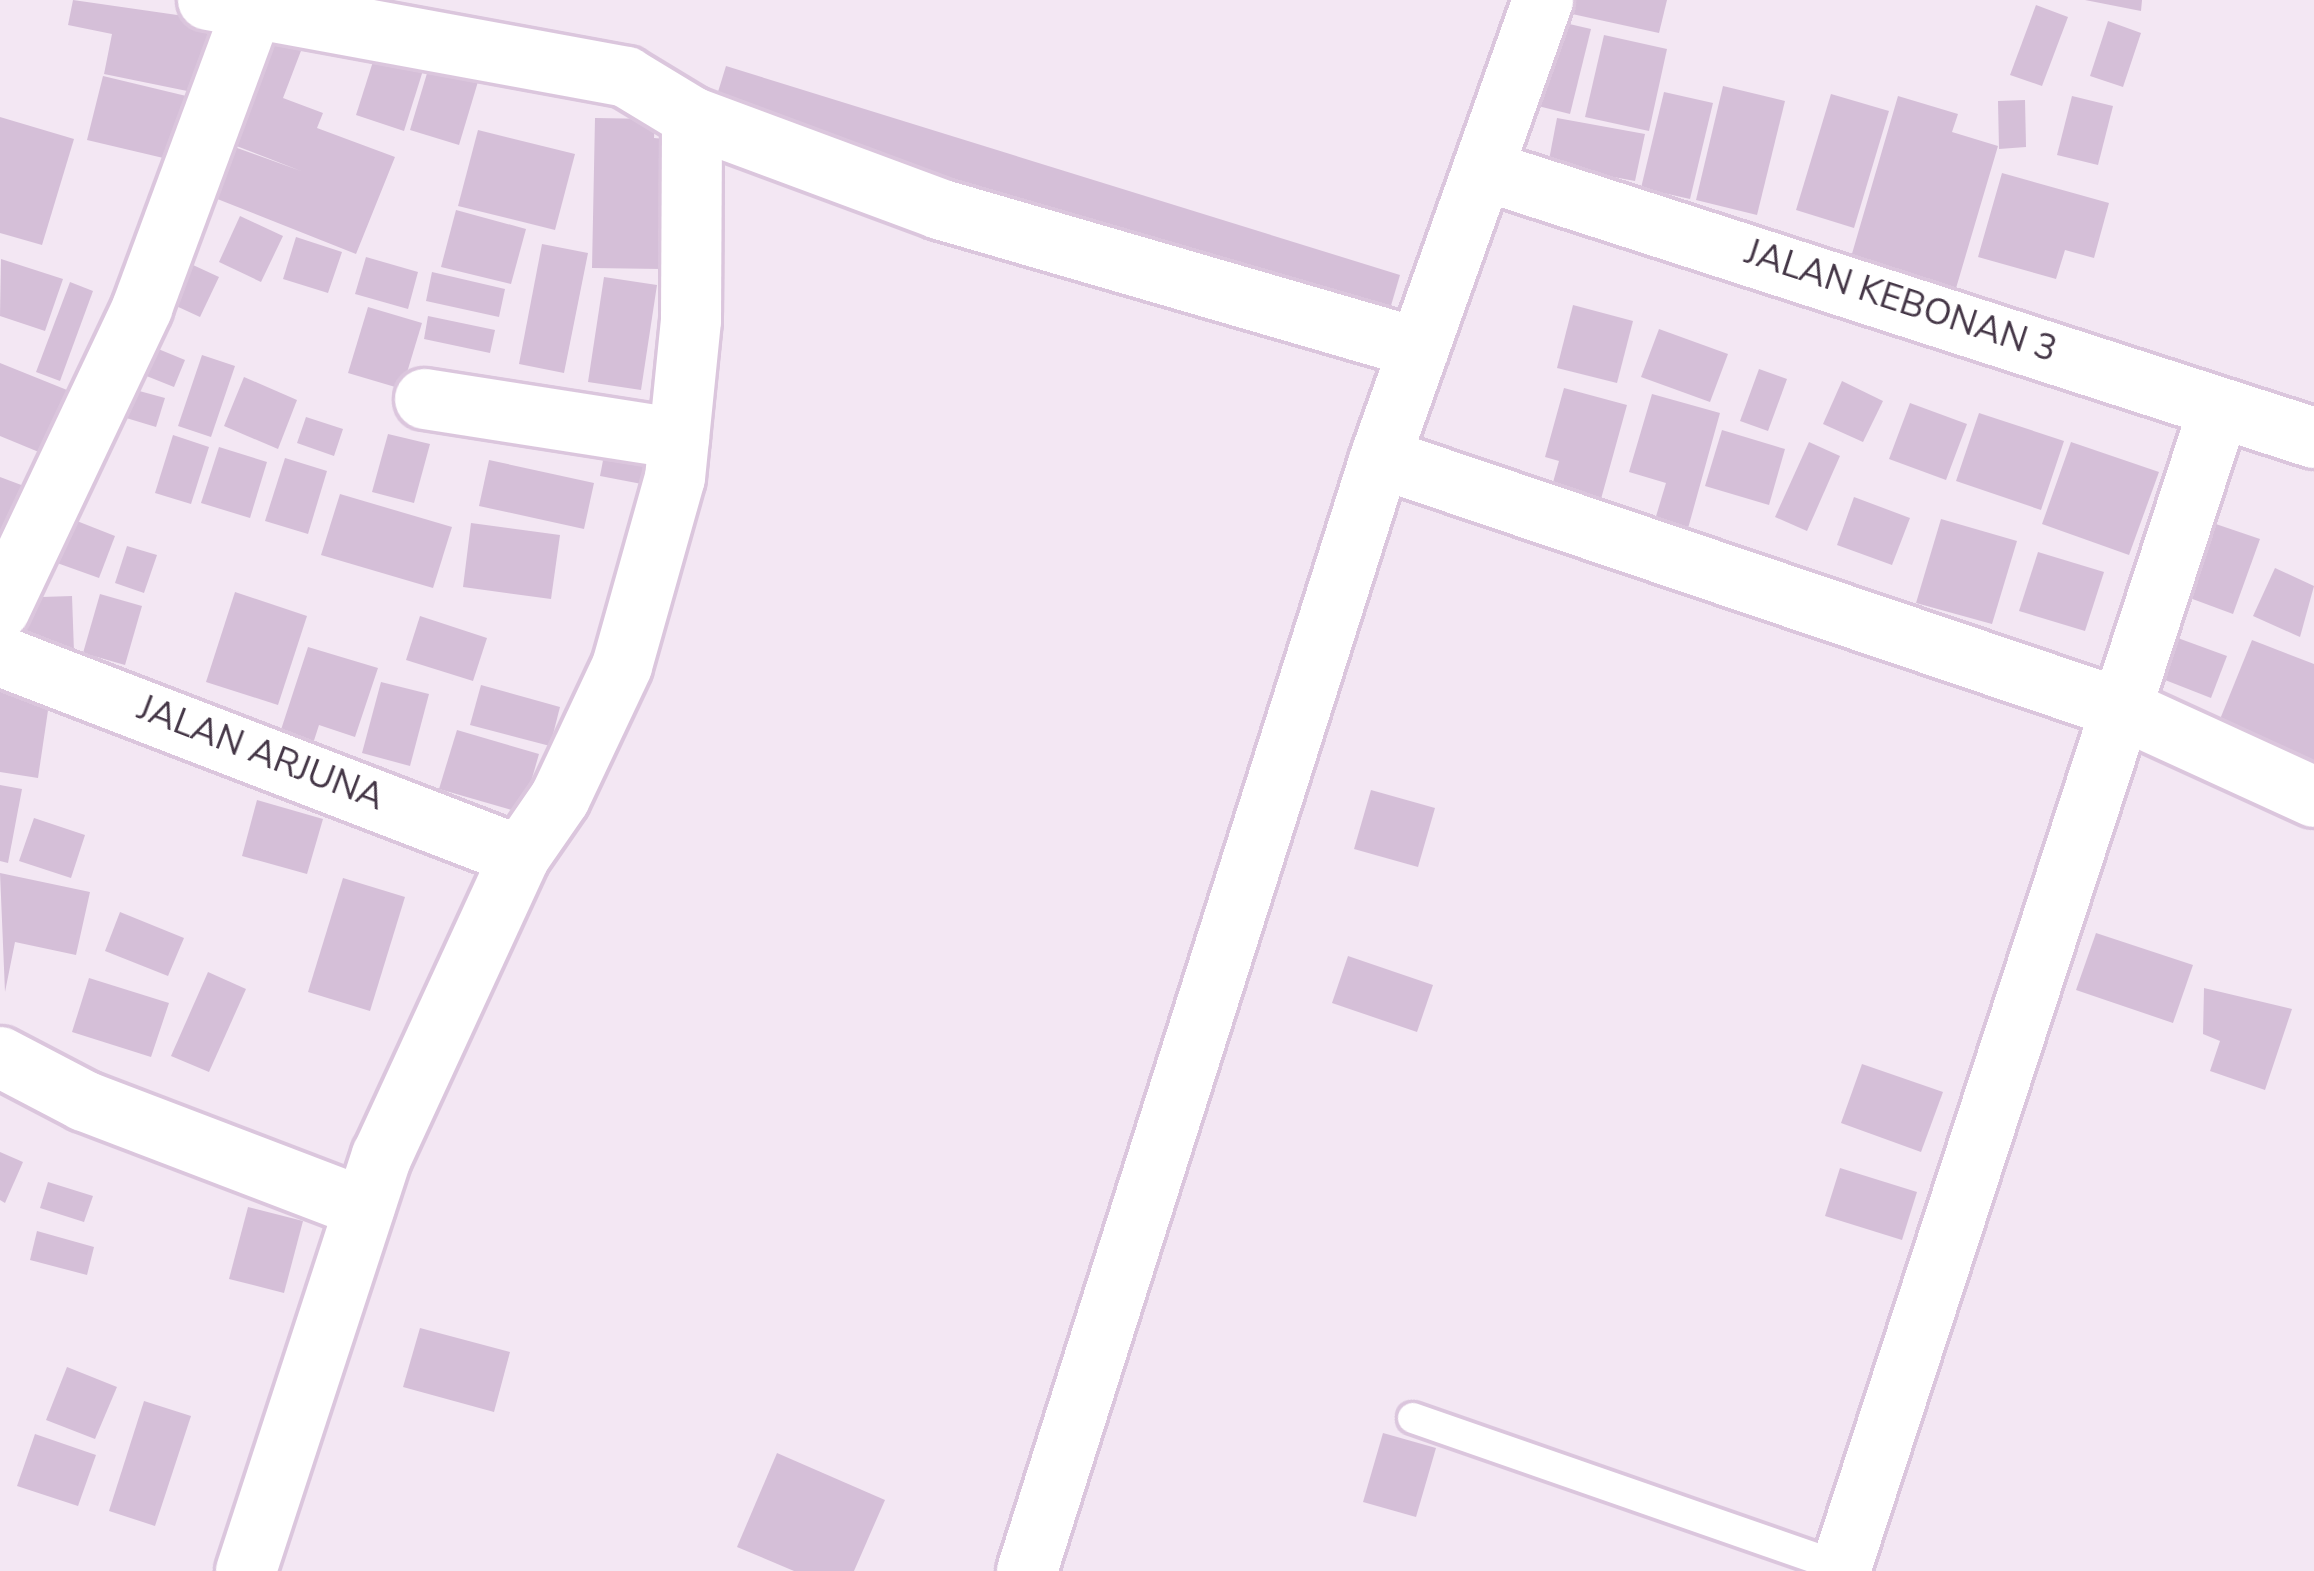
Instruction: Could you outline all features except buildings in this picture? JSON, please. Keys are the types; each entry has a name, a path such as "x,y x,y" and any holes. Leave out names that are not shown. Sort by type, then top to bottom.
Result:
{"street":[{"path":"1027,1571 1380,458 1486,171 1543,0"},
{"path":"0,609 142,308 230,5 626,77 692,117 938,208 1419,349"},
{"path":"246,1571 364,1208 520,856 560,798 622,667 679,439 691,320 692,117"},
{"name":"JALAN KEBONAN 3","path":"1486,171 2314,438"},
{"path":"425,399 679,439"},
{"path":"1840,1569 2219,410"},
{"path":"1380,458 2122,709 2314,797"},
{"name":"JALAN ARJUNA","path":"0,656 520,856"},
{"path":"0,1058 84,1101 364,1208"}],"lane":[{"path":"1413,1418 1840,1569"}]}
